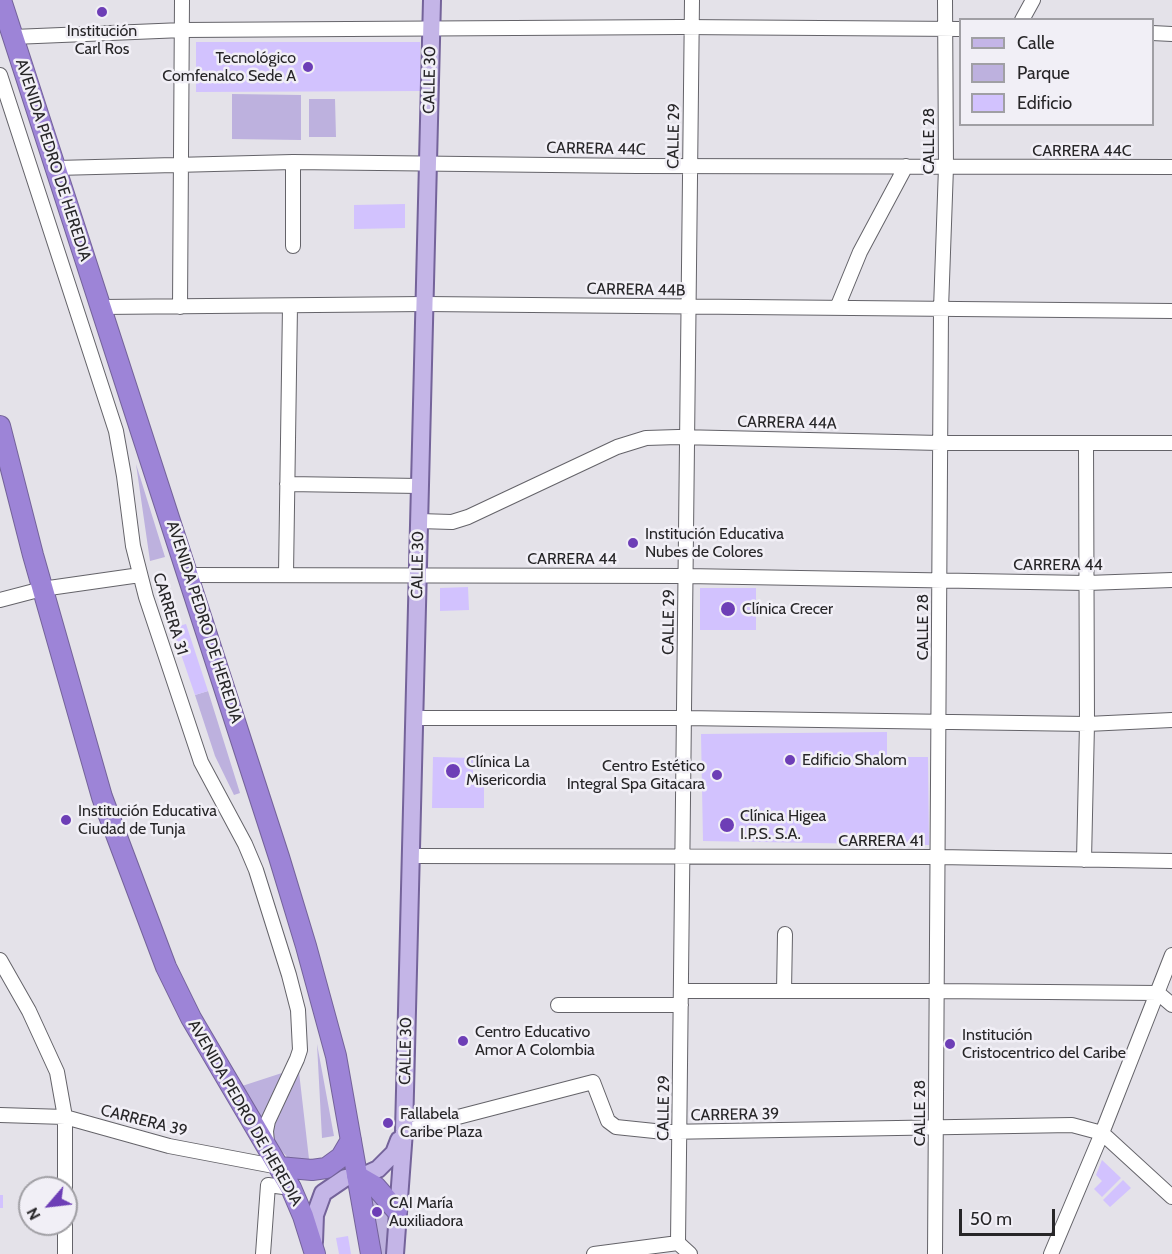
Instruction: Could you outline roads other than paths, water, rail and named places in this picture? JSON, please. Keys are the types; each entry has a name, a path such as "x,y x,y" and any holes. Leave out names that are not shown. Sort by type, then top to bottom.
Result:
{"highway":[{"name":"AVENIDA PEDRO DE HEREDIA","path":"1,0 306,946 333,1044 371,1254"},
{"name":"AVENIDA PEDRO DE HEREDIA","path":"0,426 6,476 42,589 102,797 166,967 191,1018 291,1188 315,1254"},
{"path":"274,1159 312,1170 326,1168 341,1157 351,1140"},
{"path":"357,1176 376,1187 397,1211"}],"main road":[{"name":"CALLE 30","path":"395,1254 404,1131 432,0"},
{"name":"CALLE 30","path":"315,1254 313,1233 315,1215 323,1193 339,1181 378,1169 394,1153 404,1131"}],"street":[{"path":"180,307 182,0"},
{"name":"CALLE 29","path":"678,1244 692,0"},
{"name":"CALLE 28","path":"935,1254 941,309 946,167 945,0"},
{"path":"1023,18 1033,0"},
{"path":"13,37 183,30 692,27 959,29"},
{"path":"1154,33 1172,34"},
{"name":"CARRERA 31","path":"0,75 116,431 133,546 140,576 201,762 245,844 262,885 298,1010 300,1050 266,1126 274,1159"},
{"path":"293,162 293,246"},
{"name":"CARRERA 44C","path":"56,168 293,162 637,166 1172,167"},
{"path":"837,308 860,252 906,166"},
{"name":"CARRERA 44B","path":"101,307 425,304 1172,311"},
{"path":"286,574 290,306"},
{"name":"CARRERA 44A","path":"419,521 452,522 468,517 628,443 646,438 940,443 1172,443"},
{"path":"1084,860 1087,724 1086,444"},
{"path":"287,484 420,486"},
{"name":"CARRERA 44","path":"188,575 686,576 1087,583 1172,580"},
{"path":"0,600 42,589 140,576"},
{"path":"414,718 684,718 1087,724 1172,720"},
{"name":"CARRERA 41","path":"411,856 938,857 1172,861"},
{"path":"784,991 785,934"},
{"path":"1051,1254 1172,956"},
{"path":"0,960 29,1011 57,1072 65,1117 65,1176"},
{"path":"558,1005 784,991 1158,993 1172,1005"},
{"name":"CARRERA 39","path":"404,1131 593,1082 604,1112 616,1128 680,1132 1072,1125 1102,1132"},
{"name":"CARRERA 39","path":"0,1115 65,1117 169,1146 274,1159"},
{"path":"1102,1132 1172,1197"},
{"path":"263,1254 268,1185 291,1188"},
{"path":"65,1236 65,1254"},
{"path":"594,1254 678,1244 690,1254"}],"place":[{"name":"Institución Carl Ros","path":"102,12"},
{"name":"Tecnológico Comfenalco Sede A","path":"308,67"},
{"name":"Institución Educativa Nubes de Colores","path":"633,543"},
{"name":"Clínica Crecer","path":"728,609"},
{"name":"Edificio Shalom","path":"790,760"},
{"name":"Clínica La Misericordia","path":"453,771"},
{"name":"Centro Estético Integral Spa Gitacara","path":"717,775"},
{"name":"Institución Educativa Ciudad de Tunja","path":"66,820"},
{"name":"Clínica Higea I.P.S. S.A.","path":"727,825"},
{"name":"Centro Educativo Amor A Colombia","path":"463,1041"},
{"name":"Institución Cristocentrico del Caribe","path":"950,1044"},
{"name":"Fallabela Caribe Plaza","path":"388,1123"},
{"name":"CAI María Auxiliadora","path":"377,1212"}]}
